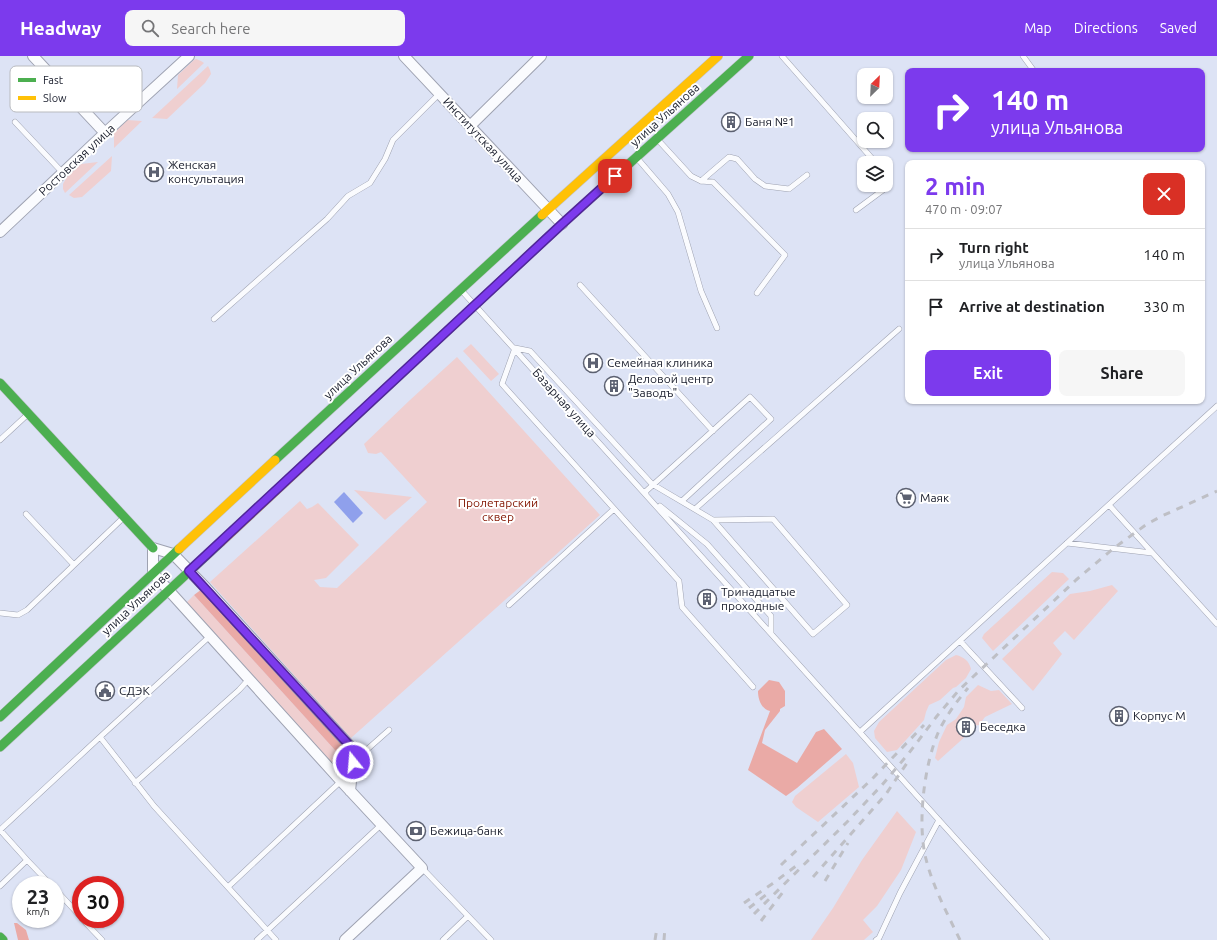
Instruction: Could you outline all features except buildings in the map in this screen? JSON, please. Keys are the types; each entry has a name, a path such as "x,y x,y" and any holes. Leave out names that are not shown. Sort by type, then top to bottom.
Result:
{"main road":[{"name":"улица Ульянова","path":"0,717 173,554 460,289 718,56"},
{"name":"улица Ульянова","path":"0,746 562,224 749,56"},
{"path":"0,383 153,548"},
{"path":"0,937 3,940"}],"street":[{"path":"33,56 42,66"},
{"name":"Ростовская улица","path":"142,99 189,56"},
{"name":"Институтская улица","path":"404,56 562,224"},
{"path":"470,126 541,56"},
{"path":"85,112 105,133"},
{"name":"Ростовская улица","path":"0,232 128,112"},
{"path":"345,940 422,868 350,791 153,573 153,548 173,554 351,747 353,762 350,791"}],"lane":[{"path":"782,56 870,156"},
{"path":"1023,56 1032,68"},
{"path":"214,319 327,219 348,196 370,183 386,159 393,140 440,94"},
{"path":"15,122 63,173"},
{"path":"657,139 691,176 701,181 713,182 785,255 757,293"},
{"path":"637,157 668,194 678,212 701,291 717,328"},
{"path":"701,181 729,157 737,159 755,179 765,186 789,189 807,175"},
{"path":"856,210 880,192"},
{"path":"580,285 713,431"},
{"name":"Базарная улица","path":"460,289 515,348 1047,940"},
{"path":"695,509 899,329"},
{"path":"714,520 773,519 847,605 812,634 714,520 653,485 530,351 515,348 502,384 679,582 682,607 754,687"},
{"path":"682,502 771,419 750,397 644,493 707,544 771,616 771,634"},
{"path":"860,732 1217,406"},
{"path":"0,440 28,414"},
{"path":"1109,505 1217,624"},
{"path":"509,606 614,509"},
{"path":"26,514 74,565"},
{"path":"0,613 18,615 27,610 124,517"},
{"path":"1067,543 1152,553"},
{"path":"42,876 0,830 210,636"},
{"path":"960,641 1022,708"},
{"path":"135,783 239,690 249,678"},
{"path":"353,762 390,730"},
{"path":"100,737 154,806 276,940"},
{"path":"228,887 341,781"},
{"path":"876,940 939,820"},
{"path":"257,940 382,824"},
{"path":"0,886 27,860"},
{"path":"422,868 491,940"},
{"path":"64,899 72,907"},
{"path":"443,940 468,916"},
{"path":"91,928 102,940"}],"green space":[{"path":"196,59 204,63 177,89 178,75"},
{"path":"208,66 211,74 205,83 167,119 152,118"},
{"path":"127,120 142,121 114,148 114,133"},
{"path":"112,156 111,171 82,197 74,198 69,195"},
{"path":"98,162 65,193 63,184 68,175 81,164"},
{"path":"471,344 499,374 491,381 463,351"},
{"name":"Пролетарский сквер","path":"457,357 600,515 351,738 210,582 300,501 307,509 318,503 359,545 326,578 314,580 320,587 337,588 427,502 381,452 376,454 368,453 364,444"},
{"path":"354,490 412,497 385,520"},
{"path":"1052,572 1063,573 1069,579 993,651 982,638 984,634"},
{"path":"1112,585 1118,591 1074,640 1065,631 1053,643 1062,654 1033,691 1002,659 1070,594 1090,591"},
{"path":"194,595 344,760 330,763 186,603"},
{"path":"956,655 966,660 970,666 971,669 966,678 940,700 929,705 924,720 897,750 887,752 875,738 874,731 879,722 946,660"},
{"path":"978,685 991,691 999,690 1012,704 985,717 979,725 973,726 968,734 938,761 935,758 939,742 947,725 956,719 964,707 966,697"},
{"path":"846,754 853,763 859,787 818,822 796,807 792,802 795,796"},
{"path":"897,811 916,832 901,870 877,906 863,920 873,932 864,940 811,940 833,908 862,860"}],"shaded area":[{"path":"202,589 347,749 349,760 344,760 194,595"},
{"path":"769,680 779,682 785,691 785,706 780,709 765,730 762,743 797,763 816,732 824,729 842,749 786,796 748,770 770,711 762,706 758,691"},
{"path":"15,928 23,928 26,930 29,940 18,940"}],"water":[{"path":"344,492 363,513 353,523 334,502"}],"railway":[{"path":"754,914 847,822 882,785 959,690 1076,580 1114,548 1147,524 1217,491"},
{"path":"960,940 932,880 923,845 922,812 923,795 933,746 944,721 968,688"},
{"path":"781,865 872,779 924,725"},
{"path":"813,877 886,794 909,760"},
{"path":"825,881 848,843"},
{"path":"744,903 796,866"},
{"path":"749,908 771,891"},
{"path":"761,921 783,892"},
{"path":"664,940 665,927"},
{"path":"655,940 657,928"}],"traffic: fast":[{"path":"341,430 562,224 749,56"},
{"path":"275,460 542,215"},
{"path":"0,383 153,548"},
{"path":"0,747 221,542"},
{"path":"0,717 179,549"},
{"path":"0,937 3,940"}],"traffic: slow":[{"path":"542,215 718,56"},
{"path":"221,542 341,430"},
{"path":"179,549 275,460"}],"place":[{"name":"Баня №1","path":"731,122"},
{"name":"Женская консультация","path":"154,172"},
{"name":"Семейная клиника","path":"593,363"},
{"name":"Деловой центр \"Заводъ\"","path":"614,386"},
{"name":"Маяк","path":"906,498"},
{"name":"Тринадцатые проходные","path":"707,599"},
{"name":"СДЭК","path":"105,691"},
{"name":"Корпус М","path":"1119,716"},
{"name":"Беседка","path":"966,727"},
{"name":"Бежица-банк","path":"416,831"}],"route":[{"path":"353,762 351,747 189,571 615,176"}]}
